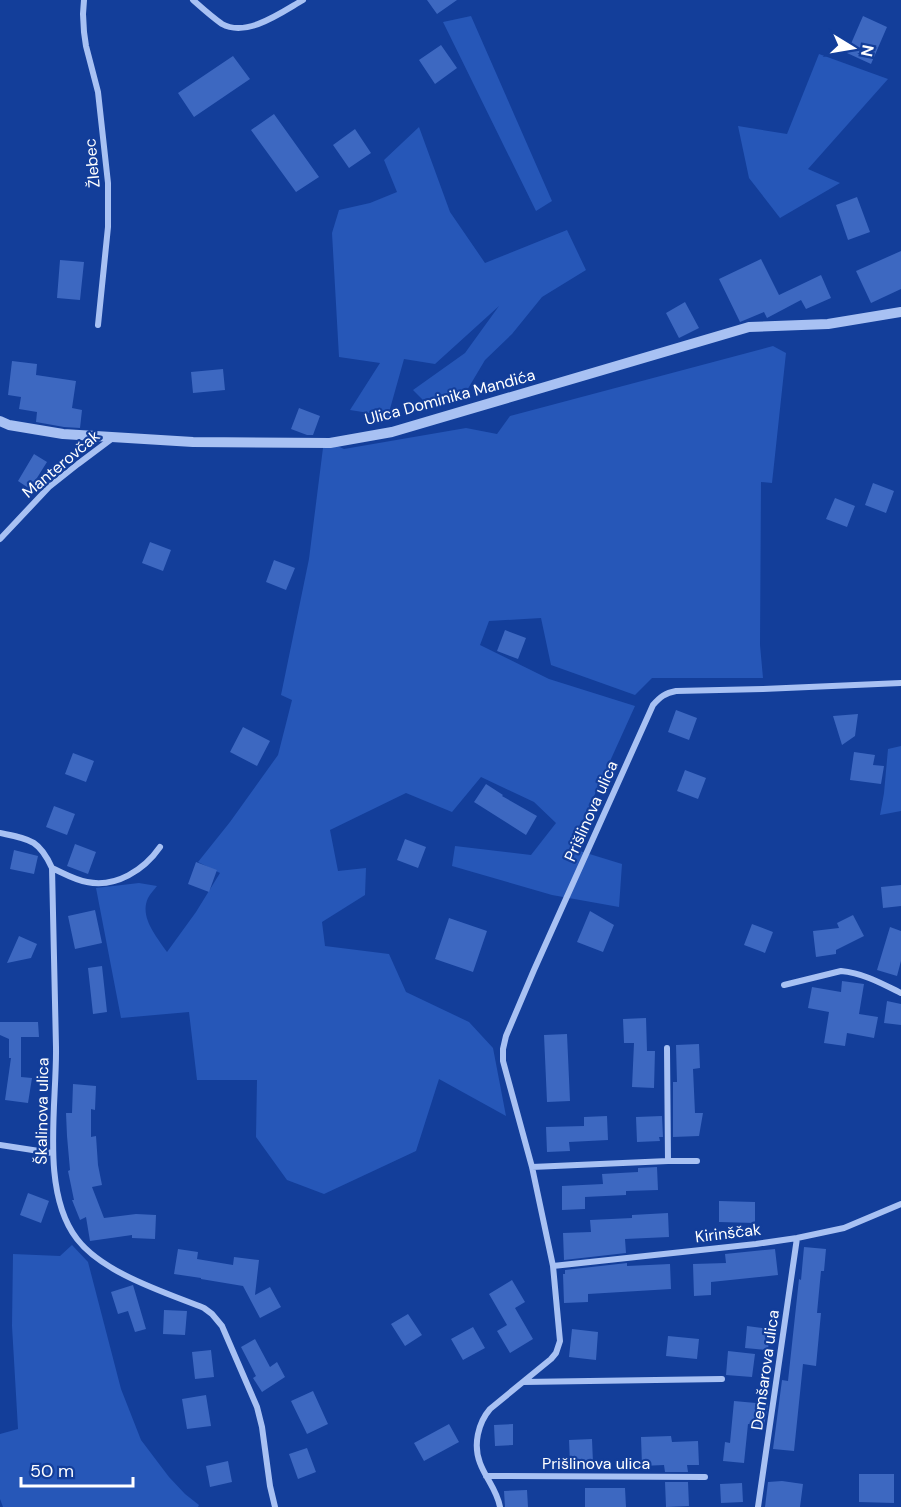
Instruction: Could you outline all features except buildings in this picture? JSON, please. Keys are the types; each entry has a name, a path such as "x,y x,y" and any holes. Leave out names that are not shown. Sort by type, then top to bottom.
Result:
{"street":[{"name":"Žlebec","path":"84,0 84,32 98,92 108,183 108,227 98,325"},
{"path":"193,0 222,23 238,28 254,26 303,0"},
{"name":"Ulica Dominika Mandića","path":"0,422 63,434 193,442 330,443 392,432 749,327 828,324 901,312"},
{"name":"Manterovčak","path":"0,539 49,487 115,436"},
{"name":"Prišlinova ulica","path":"500,1507 494,1488 480,1463 478,1435 482,1422 490,1409 551,1359 560,1341 553,1266 532,1167 503,1061 503,1049 506,1036 534,970 653,705 661,696 676,691 901,683"},
{"path":"0,833 26,838 41,848 52,868 84,882 98,884 116,880 144,866 160,847"},
{"name":"Škalinova ulica","path":"52,868 57,1071 52,1153 56,1188 63,1212 75,1237 82,1245 114,1270 204,1308 222,1326 257,1407 275,1507"},
{"path":"784,985 841,971 867,976 901,993"},
{"path":"667,1048 668,1161"},
{"path":"0,1145 52,1153"},
{"path":"532,1167 697,1161"},
{"name":"Kirinščak","path":"553,1266 797,1238 844,1228 901,1204"},
{"name":"Demšarova ulica","path":"758,1507 797,1238"},
{"path":"523,1382 722,1379"},
{"name":"Prišlinova ulica","path":"486,1476 705,1477"}],"shaded area":[{"path":"471,16 552,201 536,211 443,22"},
{"path":"819,54 888,79 808,169 840,183 780,218 749,178 738,126 787,134"},
{"path":"419,127 450,212 485,263 567,230 586,270 542,297 512,334 485,360 463,397 426,403 413,390 465,353 499,306 435,364 404,359 388,416 350,410 380,363 339,357 332,233 339,210 370,203 397,192 384,160"},
{"path":"773,346 786,353 772,483 761,482 760,645 763,678 652,678 635,695 551,665 541,618 489,621 480,645 549,679 635,706 570,848 622,864 619,907 552,895 452,866 455,846 531,855 556,823 534,802 481,777 452,812 406,793 330,830 338,871 366,868 365,895 322,922 325,946 389,954 406,992 469,1022 493,1048 506,1116 439,1079 416,1151 324,1194 287,1180 256,1137 257,1080 197,1080 189,1012 121,1018 96,888 139,883 157,886 148,898 147,919 167,952 220,873 198,862 278,755 292,700 281,695 309,559 324,440 344,449 466,428 497,434 510,416"},
{"path":"901,746 901,811 880,815 888,749"},
{"path":"72,1245 88,1262 121,1389 141,1440 169,1477 199,1505 198,1507 3,1507 0,1499 0,1434 18,1429 12,1326 13,1254 60,1256"}]}
